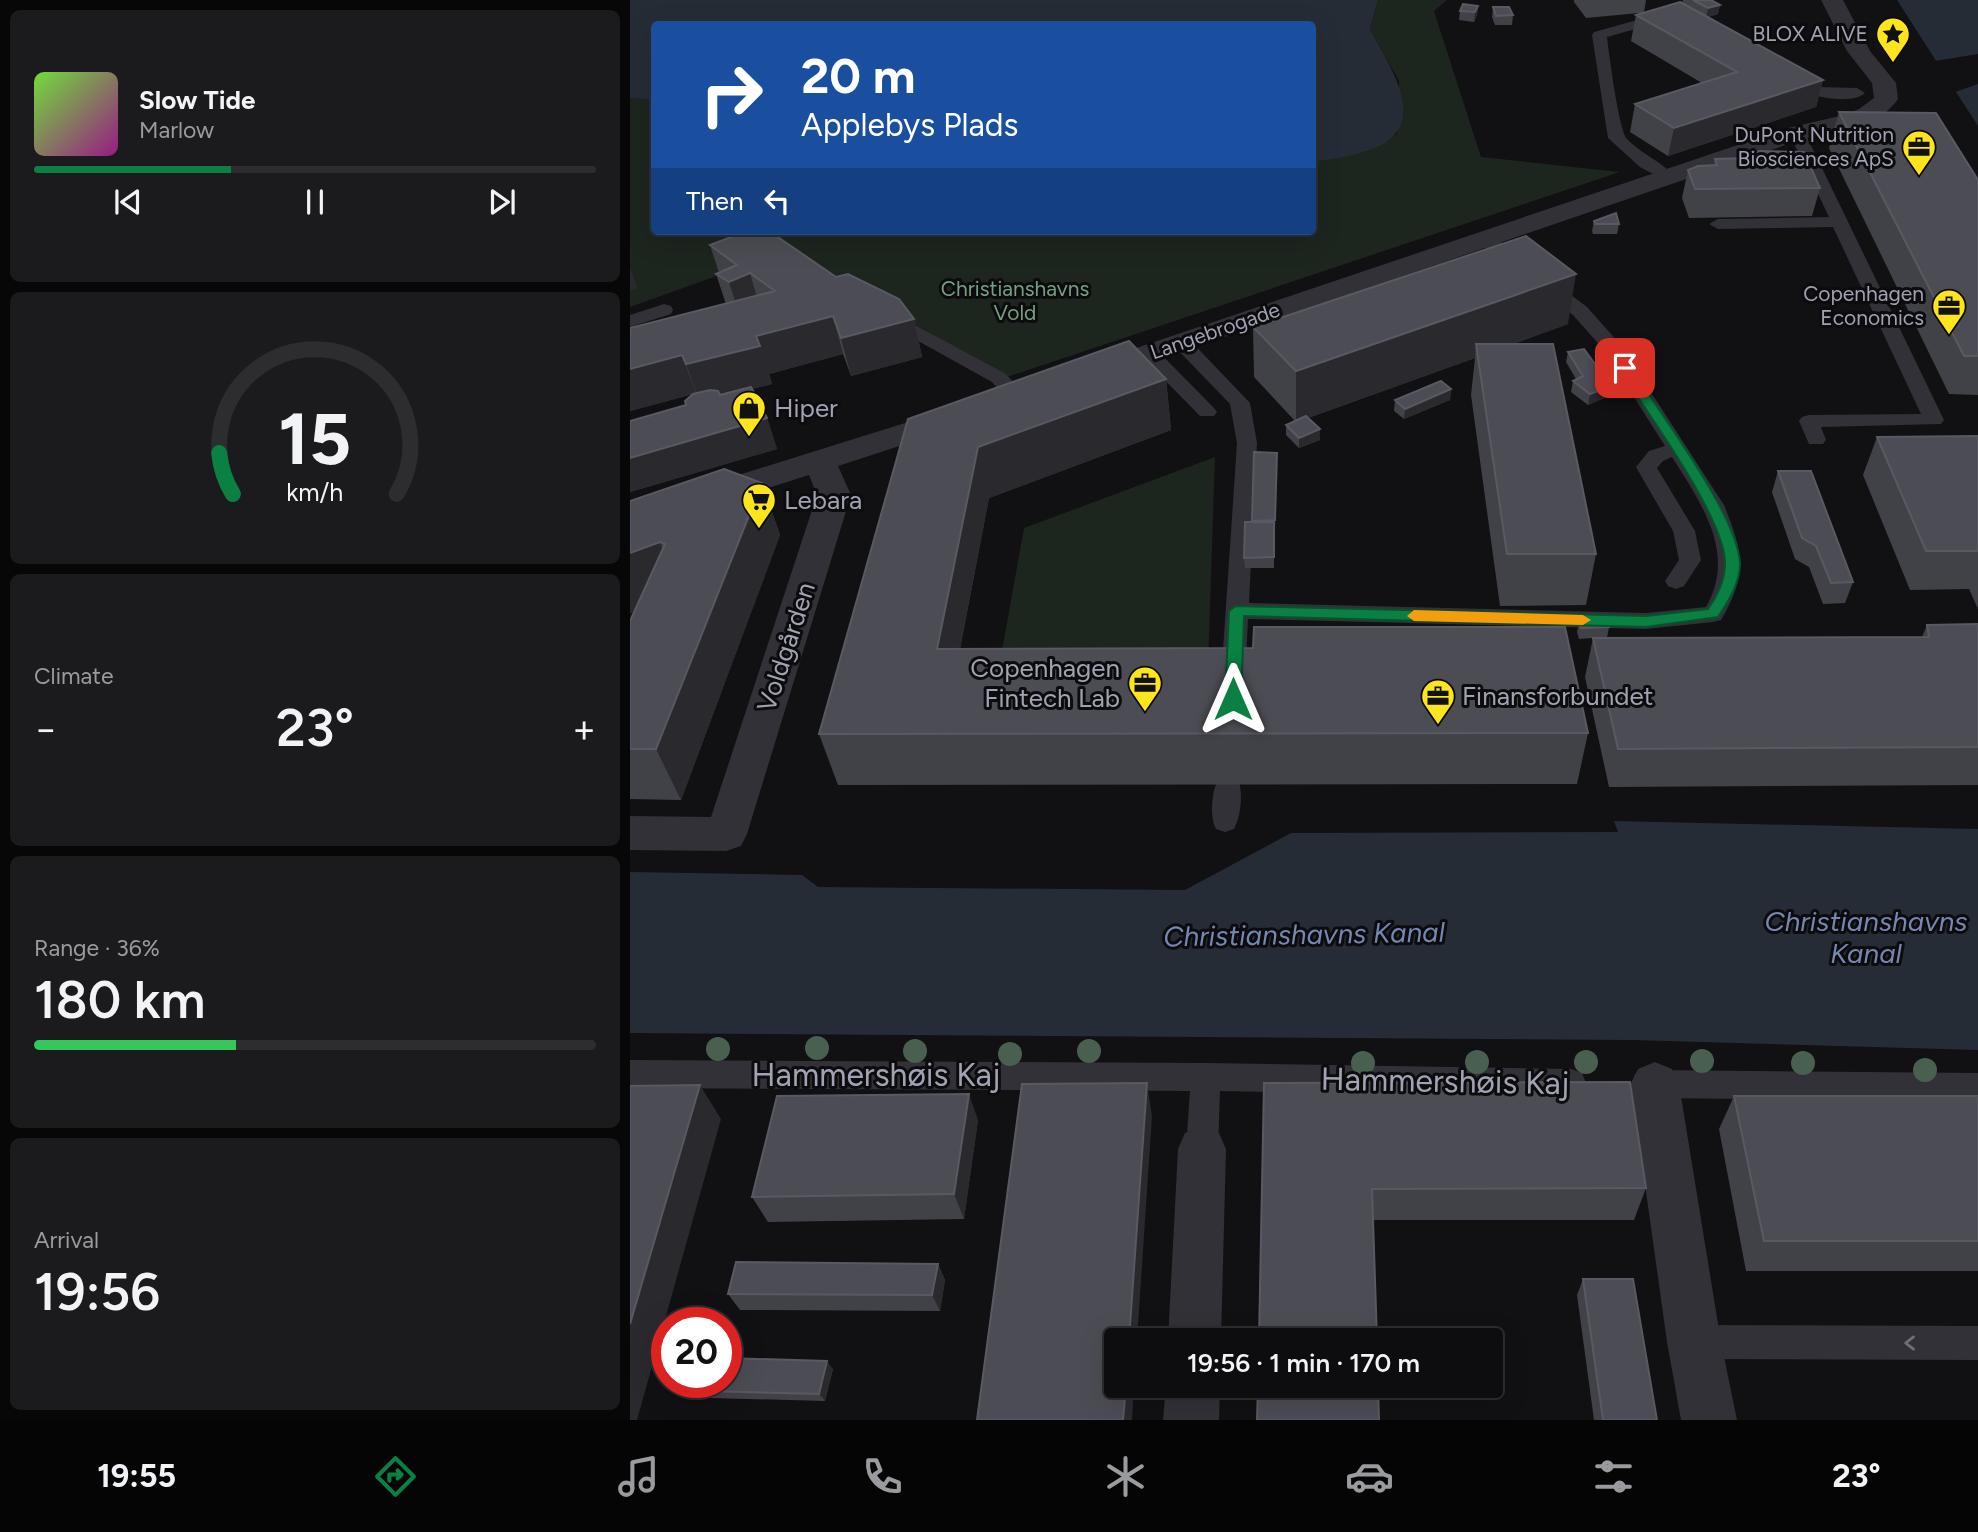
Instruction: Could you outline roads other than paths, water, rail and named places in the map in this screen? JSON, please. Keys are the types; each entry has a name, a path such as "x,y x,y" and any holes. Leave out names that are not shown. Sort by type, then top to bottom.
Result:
{"street":[{"name":"Langebrogade","path":"630,521 1149,353 1797,133 1867,116 1882,106 1887,91 1882,79 1864,60 1832,0"},
{"path":"1857,93 1864,60"},
{"name":"Langebrogade","path":"1797,133 1848,103 1857,93"},
{"name":"Voldgården","path":"630,833 726,834 834,495 820,461"},
{"path":"1622,1084 1694,1342 1709,1420"},
{"path":"1195,1328 1202,1149"},
{"path":"1191,1420 1192,1398"}],"lane":[{"path":"1666,176 1646,164 1616,138 1599,35 1667,15 1678,22"},
{"path":"1781,77 1804,89 1825,94 1857,93"},
{"path":"1797,133 1934,421 1809,421 1816,440"},
{"path":"1718,224 1839,222"},
{"path":"1236,611 1646,621 1713,614 1725,596 1732,564 1724,531 1713,505 1612,347 1580,311 1485,239"},
{"path":"871,308 999,378 1019,396"},
{"path":"630,321 664,310"},
{"path":"1181,342 1240,403 1247,443 1233,699"},
{"path":"1149,353 1208,412"},
{"path":"1676,449 1656,456 1646,467 1684,531 1690,559 1676,581"},
{"path":"1225,822 1228,784"},
{"name":"Hammershøis Kaj","path":"630,1074 1206,1077 1978,1087"},
{"path":"1202,1149 1206,1077"},
{"path":"1694,1342 1978,1343"}],"water":[{"path":"630,0 1378,0 1370,29 1396,80 1402,98 1403,114 1399,129 1387,141 1367,151 1316,162 1316,21 651,21 651,100 630,98"},
{"path":"1897,0 1978,0 1978,126"},
{"name":"Christianshavns Kanal","path":"1614,821 1978,829 1978,1050 1632,1040 630,1033 630,872 802,875 818,887 1185,890 1291,833 1618,832"}],"place":[{"name":"BLOX ALIVE","path":"1893,64"},
{"name":"DuPont Nutrition Biosciences ApS","path":"1919,177"},
{"name":"Copenhagen Economics","path":"1949,336"},
{"name":"Hiper","path":"749,438"},
{"name":"Lebara","path":"759,530"},
{"name":"Copenhagen Fintech Lab","path":"1145,713"},
{"name":"Finansforbundet","path":"1438,726"}],"park label":[{"name":"Christianshavns Vold","path":"1015,301"}]}
